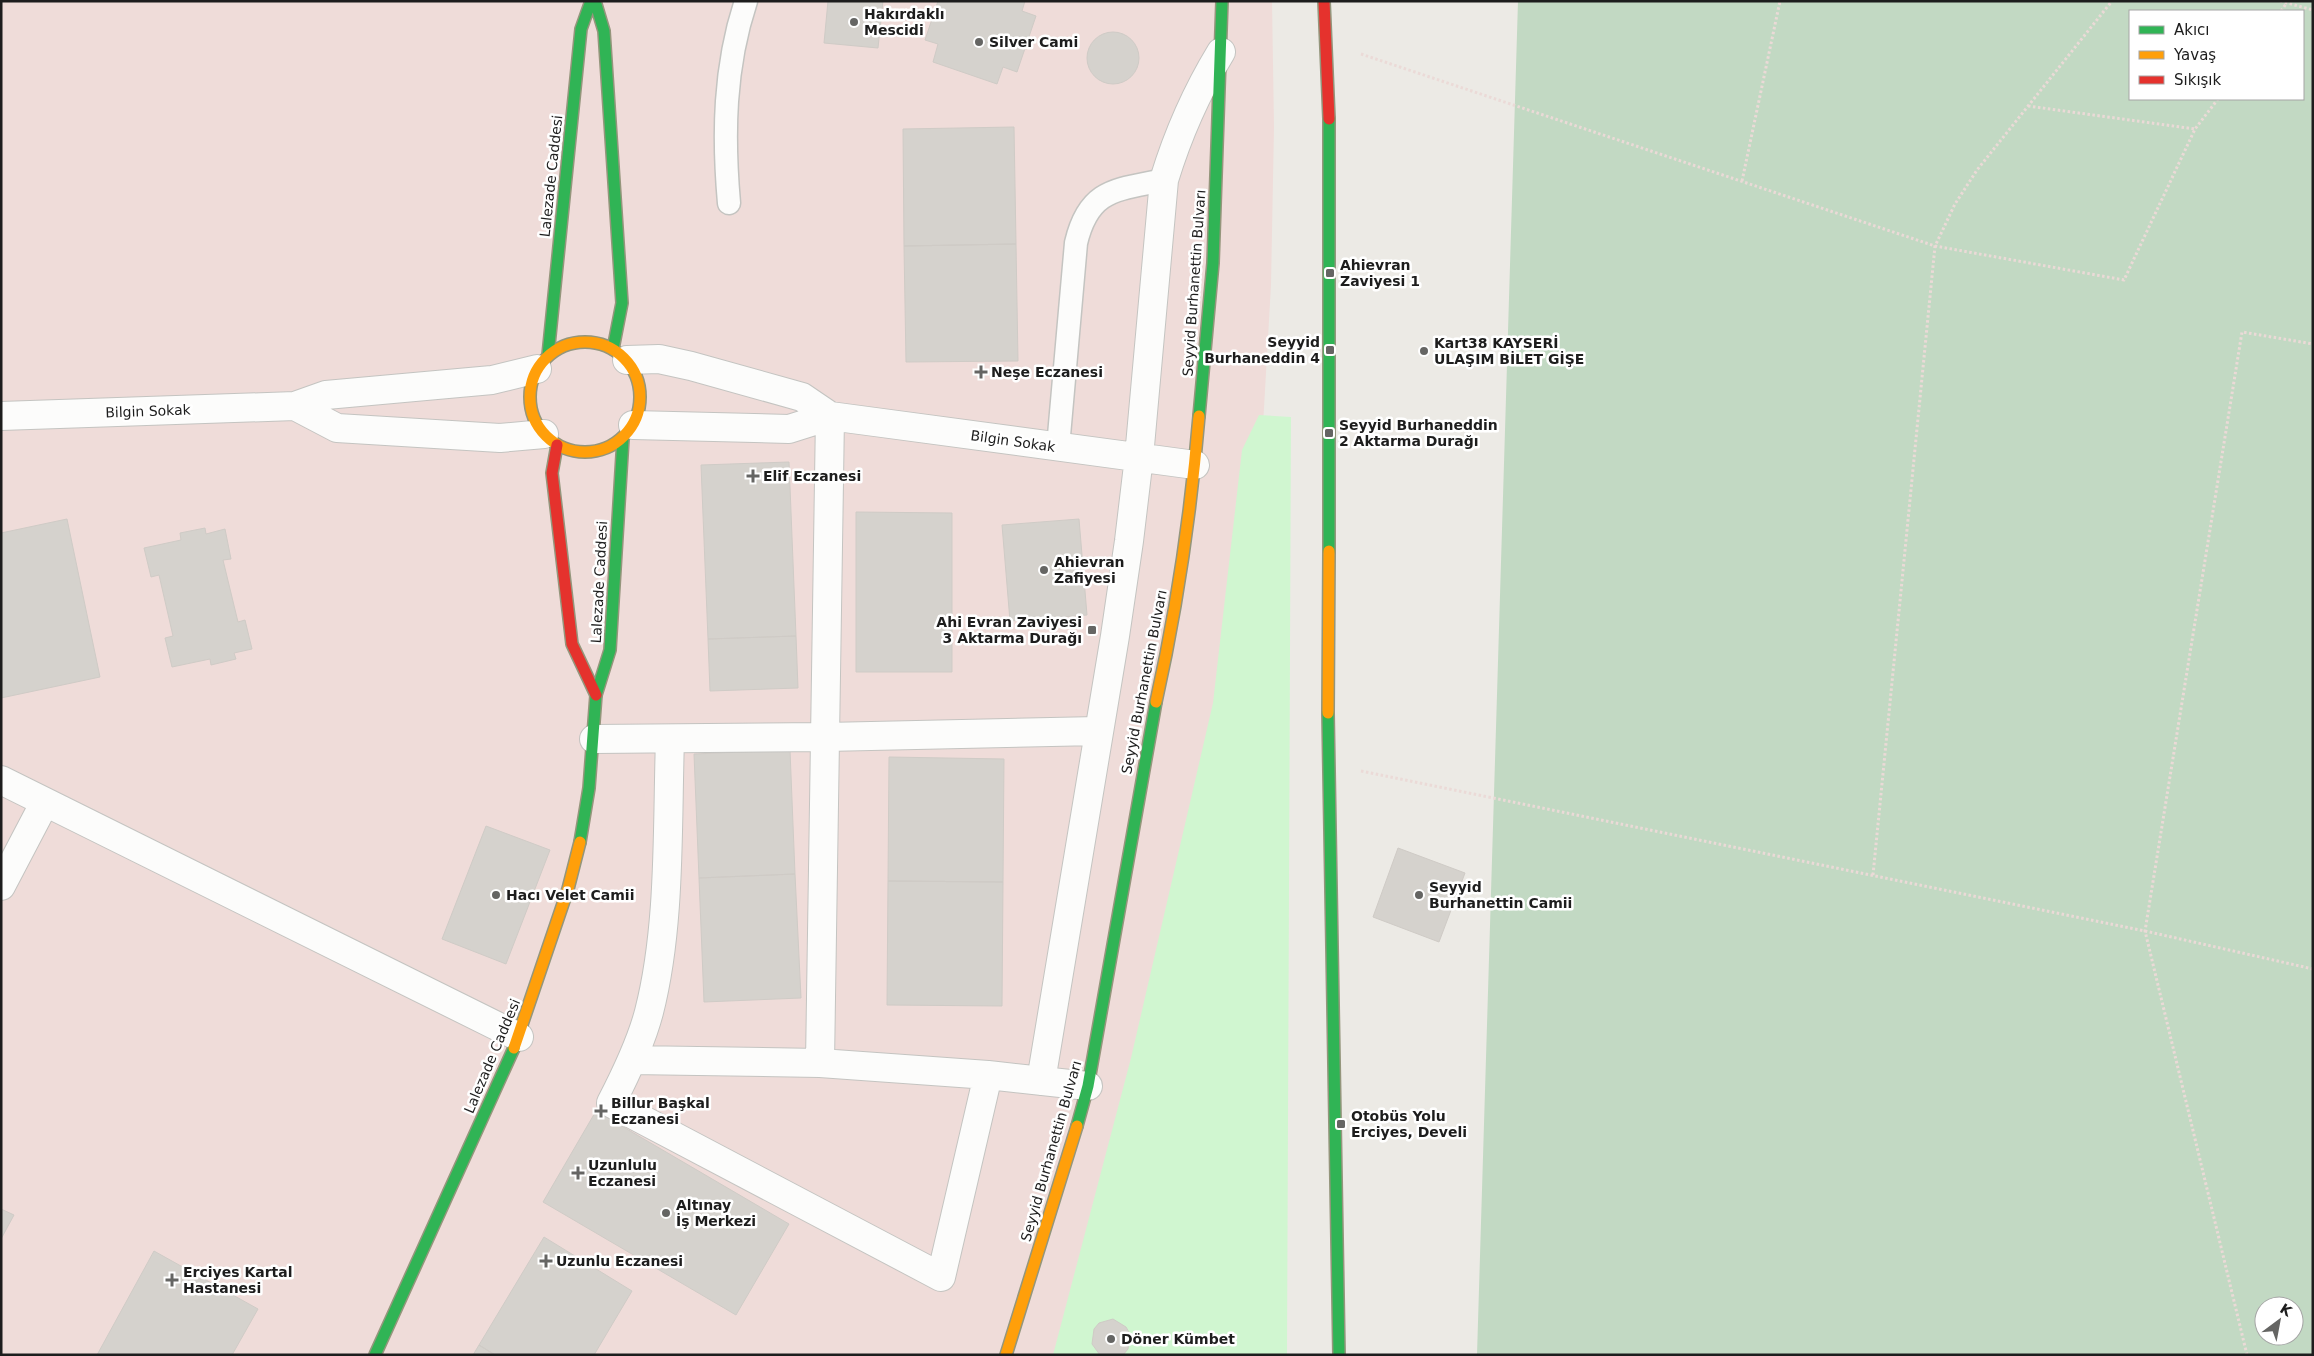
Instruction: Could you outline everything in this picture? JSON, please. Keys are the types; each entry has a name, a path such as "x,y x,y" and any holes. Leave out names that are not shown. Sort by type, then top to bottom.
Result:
{"main road":[{"name":"Lalezade Caddesi","path":"593,1 604,31 622,303 620,354"},
{"name":"Lalezade Caddesi","path":"543,362 581,29 593,1"},
{"name":"Seyyid Burhanettin Bulvarı","path":"1006,1355 1061,1182 1088,1086 1150,727 1171,633 1195,465 1213,263 1222,1"},
{"path":"1324,1 1330,140 1328,764 1339,1352"},
{"path":"580,342 597,343 620,354 636,375 641,392 640,409 628,432 608,448 591,452 573,451 550,439 534,419 530,402 531,385 543,362 563,346 580,342"},
{"name":"Lalezade Caddesi","path":"375,1355 519,1037 568,889 582,832 589,788 596,695 610,650 628,432"},
{"name":"Lalezade Caddesi","path":"550,439 552,473 572,644 596,695"}],"street":[{"path":"1042,1081 1098,731 1116,636 1139,458 1164,180 1177,138 1195,98 1221,52"},
{"name":"Bilgin Sokak","path":"620,354 659,359 691,366 802,397 830,416"},
{"name":"Bilgin Sokak","path":"1,416 295,406 326,396 492,380 543,362"},
{"name":"Bilgin Sokak","path":"295,406 338,428 500,438 550,439"},
{"name":"Bilgin Sokak","path":"628,432 789,429 830,416 1195,465"},
{"path":"820,1063 830,416"},
{"path":"594,739 826,737 1098,731"},
{"path":"670,738 663,936 657,975 648,1014 632,1060 611,1103 941,1278 988,1075"},
{"path":"1,780 519,1037"},
{"path":"2,884 45,802"},
{"path":"632,1060 820,1063 988,1075 1088,1086"}],"lane":[{"path":"729,204 725,157 725,109 731,63 746,1"},
{"path":"1058,447 1076,243 1080,226 1089,210 1108,192 1164,180"}],"path":[{"path":"1742,181 1780,1"},
{"path":"1873,875 1935,246 1955,204 1973,177 2112,1"},
{"path":"2280,1 2313,10"},
{"path":"2282,10 2286,4"},
{"path":"1326,42 1935,246 2124,280 2195,130 2217,100"},
{"path":"2028,106 2195,130"},
{"path":"2247,1355 2145,931 2242,332 2313,344"},
{"path":"1328,764 2145,931 2313,969"}],"shaded area":[{"path":"1,1 1272,1 1274,127 1271,285 1262,443 1161,1355 1,1355"}],"green space":[{"path":"1518,1 2313,1 2313,1355 1477,1355"},
{"path":"1259,415 1291,417 1287,1355 1053,1355 1131,1058 1213,703 1242,450"}],"building":[{"name":"Hakırdaklı Mescidi","path":"828,1 883,1 878,48 824,43"},
{"name":"Silver Cami","path":"938,1 1025,1 1022,11 1036,16 1017,72 1003,67 997,84 933,62 938,44 925,40"},
{"path":"1113,32 1127,36 1135,44 1139,58 1135,72 1127,80 1113,84 1099,80 1091,72 1087,58 1091,44 1099,36"},
{"path":"1014,127 1016,244 904,246 903,129"},
{"path":"1016,244 1018,361 906,362 904,246"},
{"path":"789,462 796,636 708,639 701,465"},
{"path":"856,512 952,513 952,672 856,672"},
{"path":"67,519 100,677 1,698 1,533"},
{"name":"Ahievran Zafiyesi","path":"1079,519 1087,615 1010,621 1002,525"},
{"path":"205,528 206,534 225,529 231,559 223,560 238,622 245,620 252,649 234,653 236,659 211,665 210,659 172,667 165,638 173,636 159,575 151,577 144,548 181,540 180,533"},
{"path":"796,636 798,688 710,691 708,639"},
{"path":"790,750 795,874 699,878 694,754"},
{"path":"889,757 1004,759 1003,882 888,881"},
{"name":"Hacı Velet Camii","path":"486,826 550,850 506,964 442,939"},
{"name":"Seyyid Burhanettin Camii","path":"1398,848 1465,873 1439,942 1373,917"},
{"path":"795,874 801,998 704,1002 699,878"},
{"path":"888,881 1003,882 1002,1006 887,1005"},
{"name":"Altınay İş Merkezi","path":"596,1111 789,1224 736,1315 543,1202"},
{"path":"1,1209 14,1215 1,1239"},
{"path":"544,1237 632,1291 594,1355 495,1355 479,1345"},
{"name":"Erciyes Kartal Hastanesi","path":"154,1251 258,1309 232,1355 97,1355"},
{"name":"Döner Kümbet","path":"1113,1319 1126,1327 1130,1334 1128,1349 1123,1355 1100,1355 1092,1344 1094,1329 1099,1323"},
{"path":"479,1345 495,1355 473,1355"}],"traffic: fast":[{"path":"548,355 581,29 591,1"},
{"path":"595,1 604,31 622,303 613,349"},
{"path":"1199,416 1213,263 1222,1"},
{"path":"1329,119 1329,551"},
{"path":"580,842 589,788 596,695 610,650 623,439"},
{"path":"1077,1126 1088,1086 1156,702"},
{"path":"1328,713 1339,1355"},
{"path":"375,1355 514,1048"}],"traffic: slow":[{"path":"585,342 606,346 624,358 636,376 640,397 636,418 624,436 606,448 585,452 564,448 546,436 534,418 530,397 534,376 546,358 564,346 585,342"},
{"path":"1156,702 1182,560 1199,416"},
{"path":"1328,713 1329,551"},
{"path":"514,1048 568,889 580,842"},
{"path":"1006,1355 1077,1126"}],"traffic: jam":[{"path":"1324,1 1329,119"},
{"path":"557,445 552,473 572,644 596,695"}],"place":[{"name":"Hakırdaklı Mescidi","path":"854,22"},
{"name":"Silver Cami","path":"979,42"},
{"name":"Ahievran Zaviyesi 1","path":"1330,273"},
{"name":"Seyyid Burhaneddin 4","path":"1330,350"},
{"name":"Kart38 KAYSERİ ULAŞIM BİLET GİŞE","path":"1424,351"},
{"name":"Neşe Eczanesi","path":"981,372"},
{"name":"Seyyid Burhaneddin 2 Aktarma Durağı","path":"1329,433"},
{"name":"Elif Eczanesi","path":"753,476"},
{"name":"Ahievran Zafiyesi","path":"1044,570"},
{"name":"Ahi Evran Zaviyesi 3 Aktarma Durağı","path":"1092,630"},
{"name":"Hacı Velet Camii","path":"496,895"},
{"name":"Seyyid Burhanettin Camii","path":"1419,895"},
{"name":"Billur Başkal Eczanesi","path":"601,1111"},
{"name":"Otobüs Yolu Erciyes, Develi","path":"1341,1124"},
{"name":"Uzunlulu Eczanesi","path":"578,1173"},
{"name":"Altınay İş Merkezi","path":"666,1213"},
{"name":"Uzunlu Eczanesi","path":"546,1261"},
{"name":"Erciyes Kartal Hastanesi","path":"172,1280"},
{"name":"Döner Kümbet","path":"1111,1339"}]}
